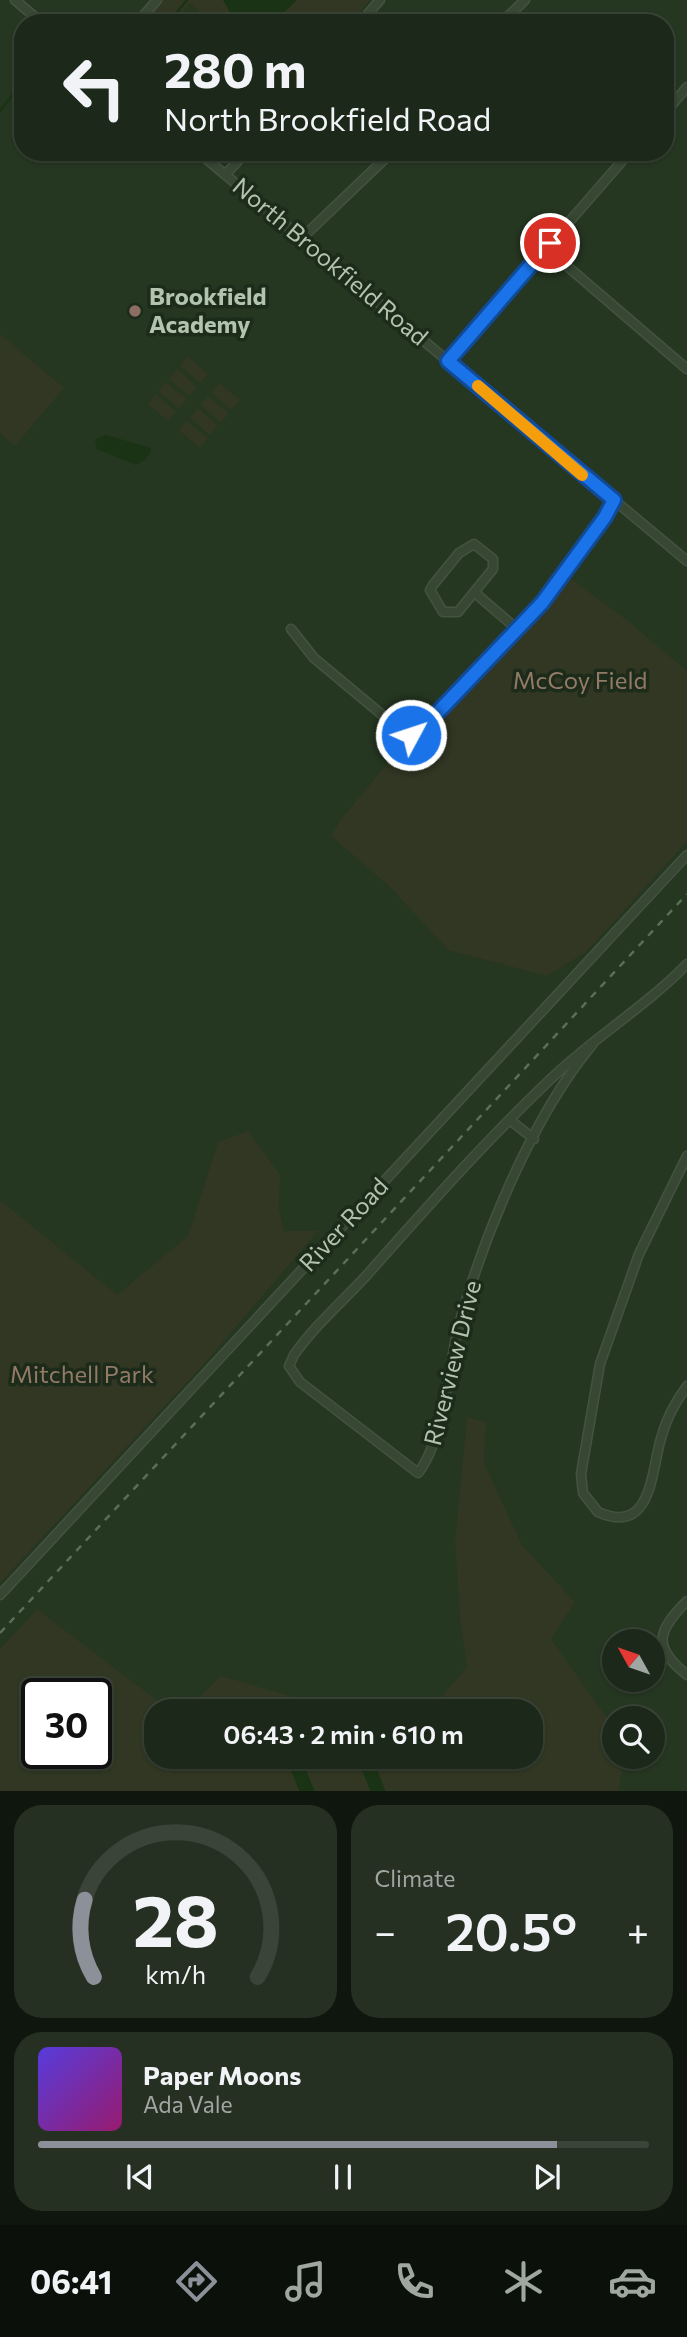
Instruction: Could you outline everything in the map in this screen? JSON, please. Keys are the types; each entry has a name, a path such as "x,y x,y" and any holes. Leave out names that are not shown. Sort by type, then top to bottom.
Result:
{"street":[{"path":"15,0 31,14"},
{"path":"145,14 157,0"},
{"path":"368,14 380,0"},
{"path":"510,14 525,0"},
{"path":"674,103 687,88"},
{"name":"North Brookfield Road","path":"209,161 687,561"},
{"path":"225,175 238,161"},
{"path":"302,238 383,161"},
{"path":"448,361 622,161"},
{"path":"546,248 687,369"},
{"path":"291,629 314,658 411,735 421,730 466,679 518,630 583,548 614,500"},
{"path":"474,544 493,559 494,564 474,592 458,612 450,614 439,608 430,590 459,553 474,544"},
{"path":"474,592 518,630"},
{"name":"River Road","path":"0,1595 687,855"},
{"name":"Riverview Drive","path":"592,1045 567,1076 486,1242 455,1340 436,1443 429,1459 418,1473 300,1382 289,1366 300,1345 337,1309 510,1120 592,1045 687,964"},
{"path":"510,1120 534,1139"},
{"path":"687,1156 639,1254 604,1350 591,1401 580,1474 583,1493 593,1507 614,1517 630,1514 643,1504 651,1486 665,1425 687,1386"},
{"path":"687,1601 669,1621 662,1643 667,1656 687,1675"}],"green space":[{"path":"161,0 370,0 358,14 203,14 190,3 181,14 148,14"},
{"path":"0,334 64,388 15,446 0,433"},
{"path":"188,356 208,374 200,383 180,366"},
{"path":"177,369 197,387 189,396 169,379"},
{"path":"166,382 187,399 179,409 158,391"},
{"path":"219,383 240,400 231,410 211,393"},
{"path":"156,394 176,412 168,421 148,404"},
{"path":"208,396 229,413 221,423 200,405"},
{"path":"198,408 218,426 210,435 190,418"},
{"path":"187,421 208,438 200,448 179,430"},
{"name":"McCoy Field","path":"564,577 570,578 627,620 687,671 687,842 586,952 547,976 448,950 390,887 331,836 341,819 408,739 423,731"},
{"name":"Mitchell Park","path":"248,1131 280,1175 279,1209 284,1231 318,1231 203,1365 0,1583 0,1200 117,1295 188,1236 218,1142"},
{"path":"467,1417 486,1422 484,1463 522,1545 575,1602 551,1639 602,1711 602,1769 622,1769 619,1791 0,1791 0,1649 37,1609 155,1699 144,1699 144,1769 543,1769 543,1699 440,1699 467,1666 460,1619 455,1542"},
{"path":"221,1676 301,1699 197,1699"}],"shaded area":[{"path":"223,0 297,0 282,14 231,14"},
{"path":"106,435 151,448 151,451 146,459 136,465 97,449 95,440"}],"waterway":[{"path":"175,14 187,0"},
{"path":"0,111 14,93"},
{"path":"298,1769 307,1791"},
{"path":"369,1769 378,1791"}],"railway":[{"path":"0,1633 687,894"}],"slow traffic":[{"path":"478,386 582,475"}],"place":[{"name":"Brookfield Academy","path":"135,311"}],"route":[{"path":"411,735 421,730 466,679 508,640 542,603 605,517 614,500 448,361 550,243"}]}
